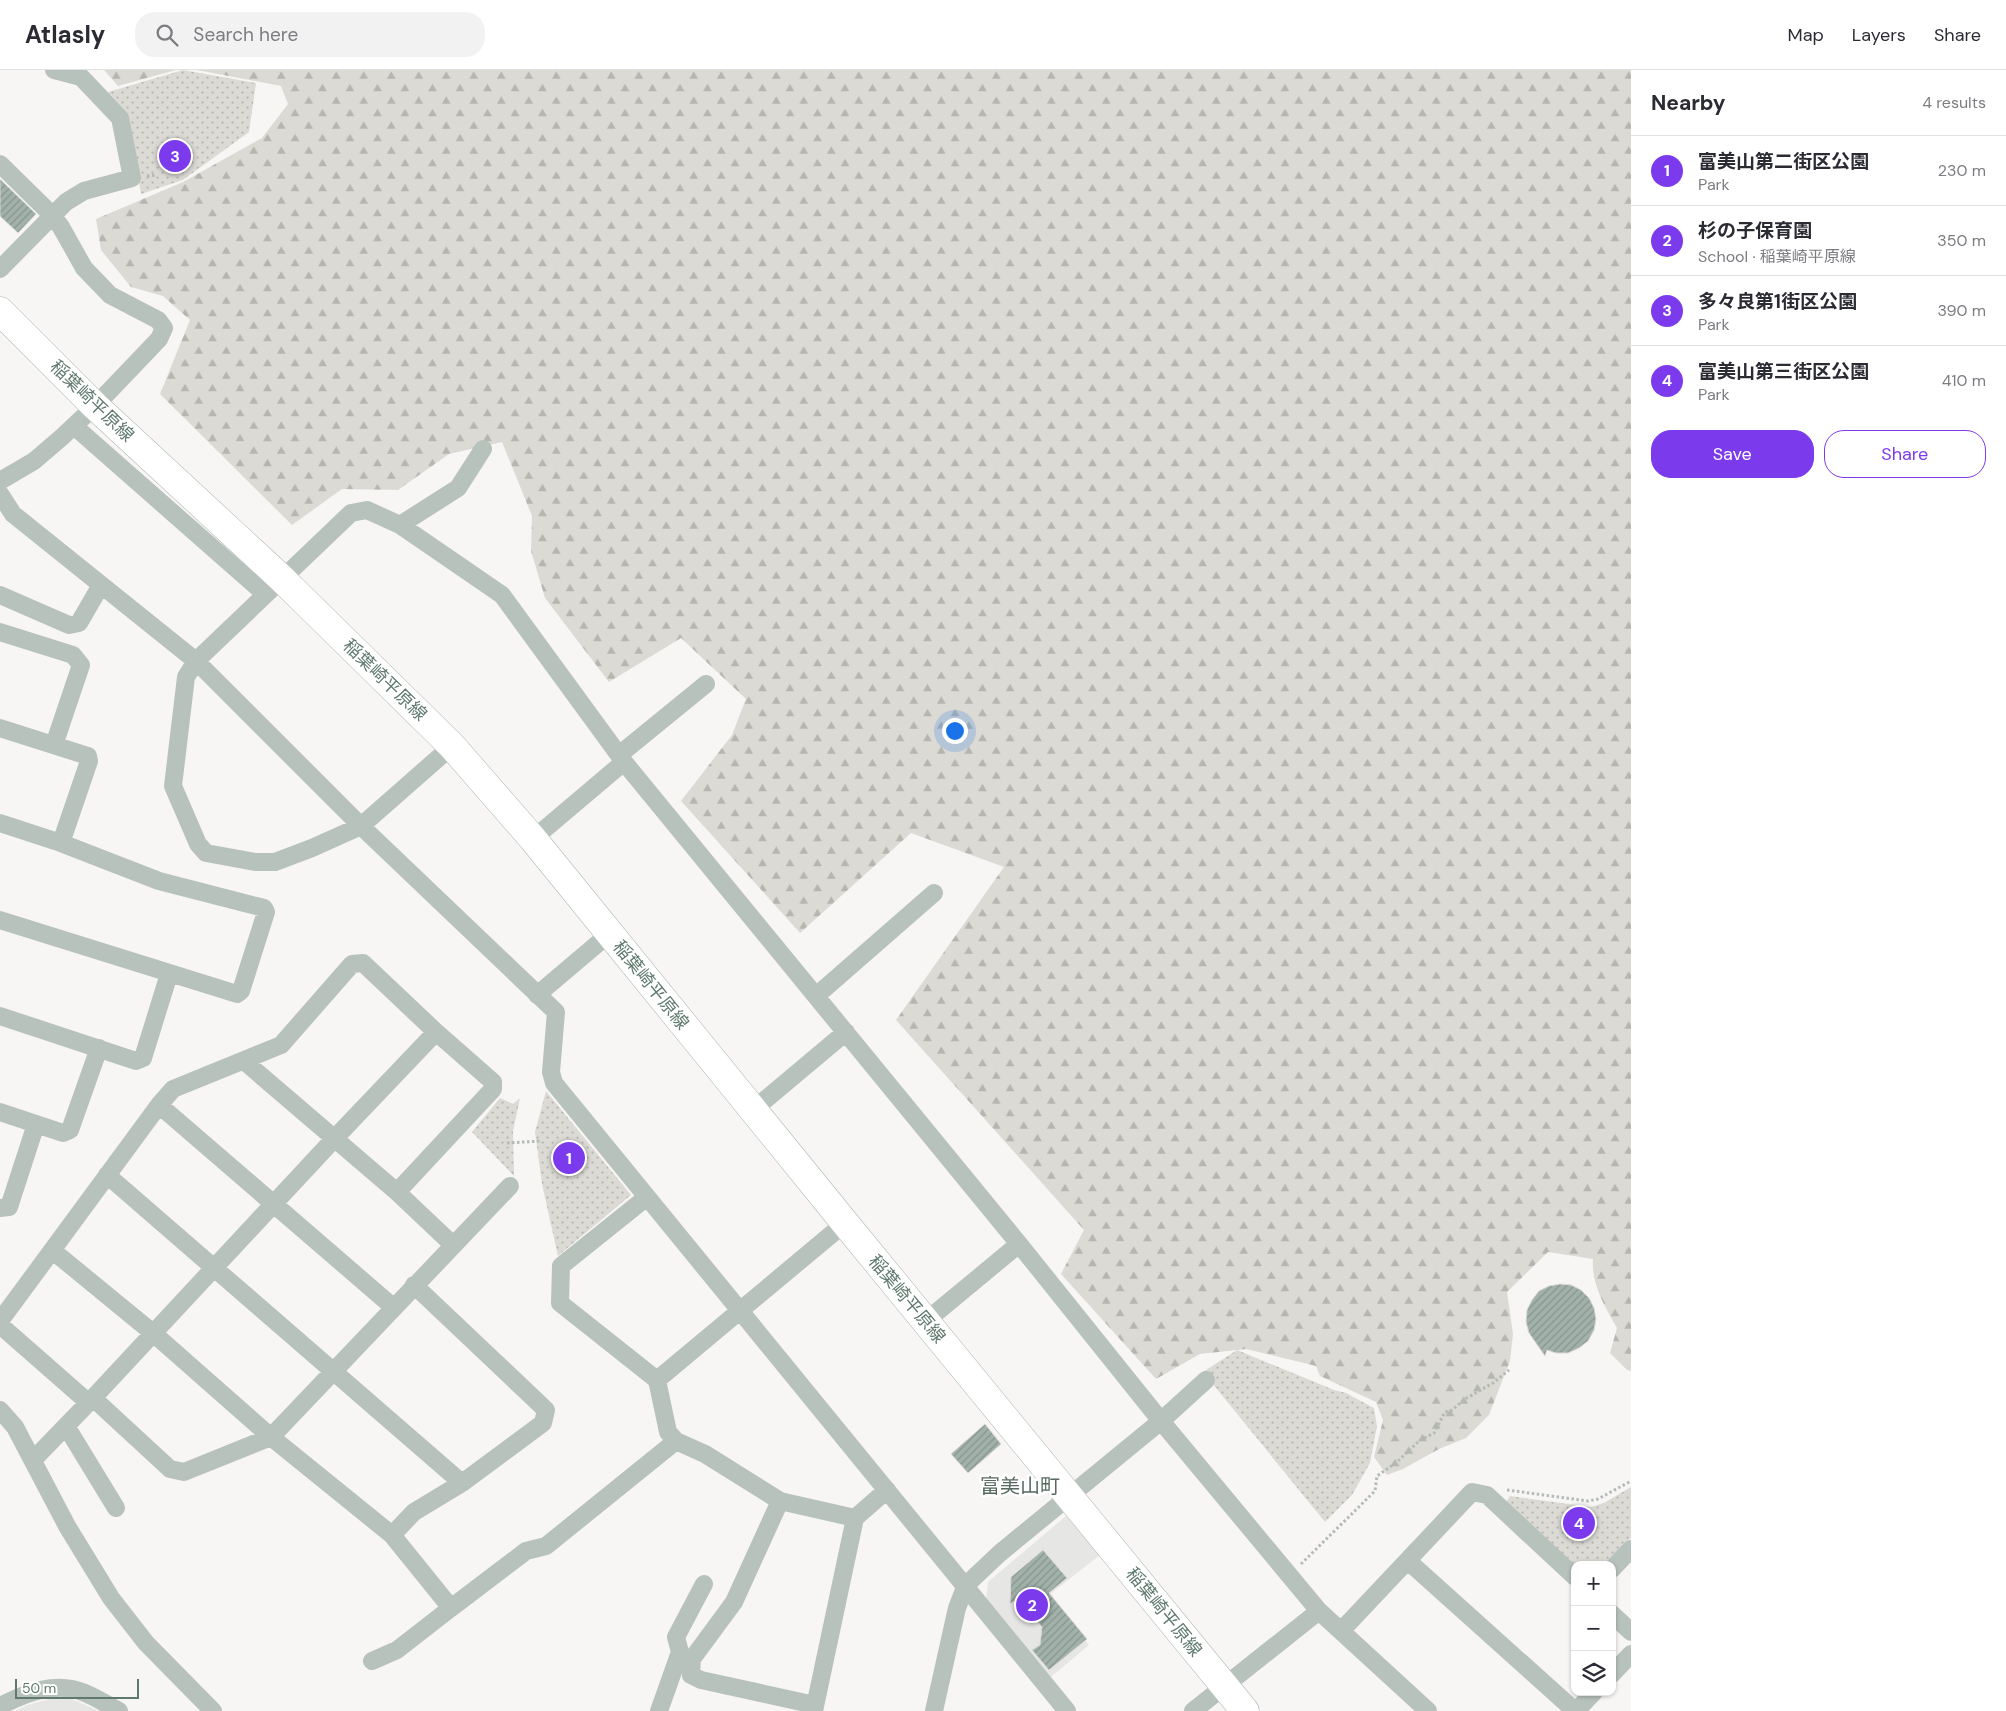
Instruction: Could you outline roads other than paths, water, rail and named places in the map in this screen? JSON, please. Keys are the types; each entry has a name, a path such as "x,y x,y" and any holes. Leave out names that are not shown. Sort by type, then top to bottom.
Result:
{"main road":[{"name":"稲葉崎平原線","path":"0,311 273,586 452,746 533,839 1245,1711"}],"street":[{"path":"0,269 66,202 84,191 132,178 120,118 81,77 54,70"},
{"path":"0,164 52,215 61,227 84,268 110,295 158,320 164,328 159,339 96,406 34,462 0,481"},
{"path":"74,426 273,586"},
{"path":"400,526 458,488 483,449"},
{"path":"0,494 13,514 196,661 361,826 556,1012 551,1072 554,1083 1067,1711"},
{"path":"452,746 361,826 275,862 255,862 206,853 198,844 173,786 186,677 196,661 351,513 368,510 400,526 502,596 622,758 1161,1421 1318,1611 1428,1711"},
{"path":"0,596 69,625 78,623 101,586"},
{"path":"1,635 74,655 81,664 54,745"},
{"path":"533,839 706,684"},
{"path":"0,728 88,756 89,761 61,843"},
{"path":"0,823 61,843 159,881 264,908 266,912 241,991 236,994 0,920"},
{"path":"816,996 934,892"},
{"path":"537,995 609,934"},
{"path":"397,1192 493,1090 493,1082 436,1032 363,963 352,964 282,1045 173,1089 107,1175 0,1323 170,1469 184,1472 271,1437 452,1244 510,1186"},
{"path":"0,1016 136,1061 143,1058 169,974"},
{"path":"34,1460 334,1138 436,1032"},
{"path":"754,1110 846,1032"},
{"path":"0,1112 63,1133 70,1130 98,1048"},
{"path":"244,1061 397,1192 452,1244"},
{"path":"159,1105 393,1307"},
{"path":"0,1208 9,1207 36,1124"},
{"path":"107,1175 462,1483"},
{"path":"647,1197 561,1266 560,1302 656,1380 668,1432 676,1442 704,1454 780,1501 855,1518"},
{"path":"656,1380 845,1223"},
{"path":"926,1321 1019,1244"},
{"path":"53,1251 153,1333 271,1437 392,1535 451,1608"},
{"path":"392,1535 414,1512 462,1483 543,1424 546,1410 414,1285"},
{"path":"934,1711 957,1608 966,1586 1000,1553 1161,1421 1206,1380"},
{"path":"0,1410 15,1427 67,1526 111,1598 146,1643 213,1711"},
{"path":"66,1426 116,1508"},
{"path":"372,1662 397,1650 526,1551 546,1546 676,1442"},
{"path":"780,1501 734,1602 692,1659 691,1675 701,1680 814,1708 855,1518 887,1490"},
{"path":"1341,1631 1472,1492 1486,1495 1571,1573"},
{"path":"1616,1565 1631,1549"},
{"path":"1408,1560 1576,1711 1590,1696"},
{"path":"659,1711 680,1652 676,1637 704,1584"},
{"path":"1193,1711 1318,1611"},
{"path":"1616,1618 1631,1632"},
{"path":"1616,1670 1631,1654"},
{"path":"0,1706 30,1692 54,1687 83,1692 119,1711"}],"place":[{"name":"多々良第1街区公園","path":"175,156"},
{"name":"富美山第二街区公園","path":"569,1158"},
{"name":"富美山第三街区公園","path":"1579,1523"},
{"name":"杉の子保育園","path":"1032,1605"}],"district":[{"name":"富美山町","path":"1020,1486"}]}
